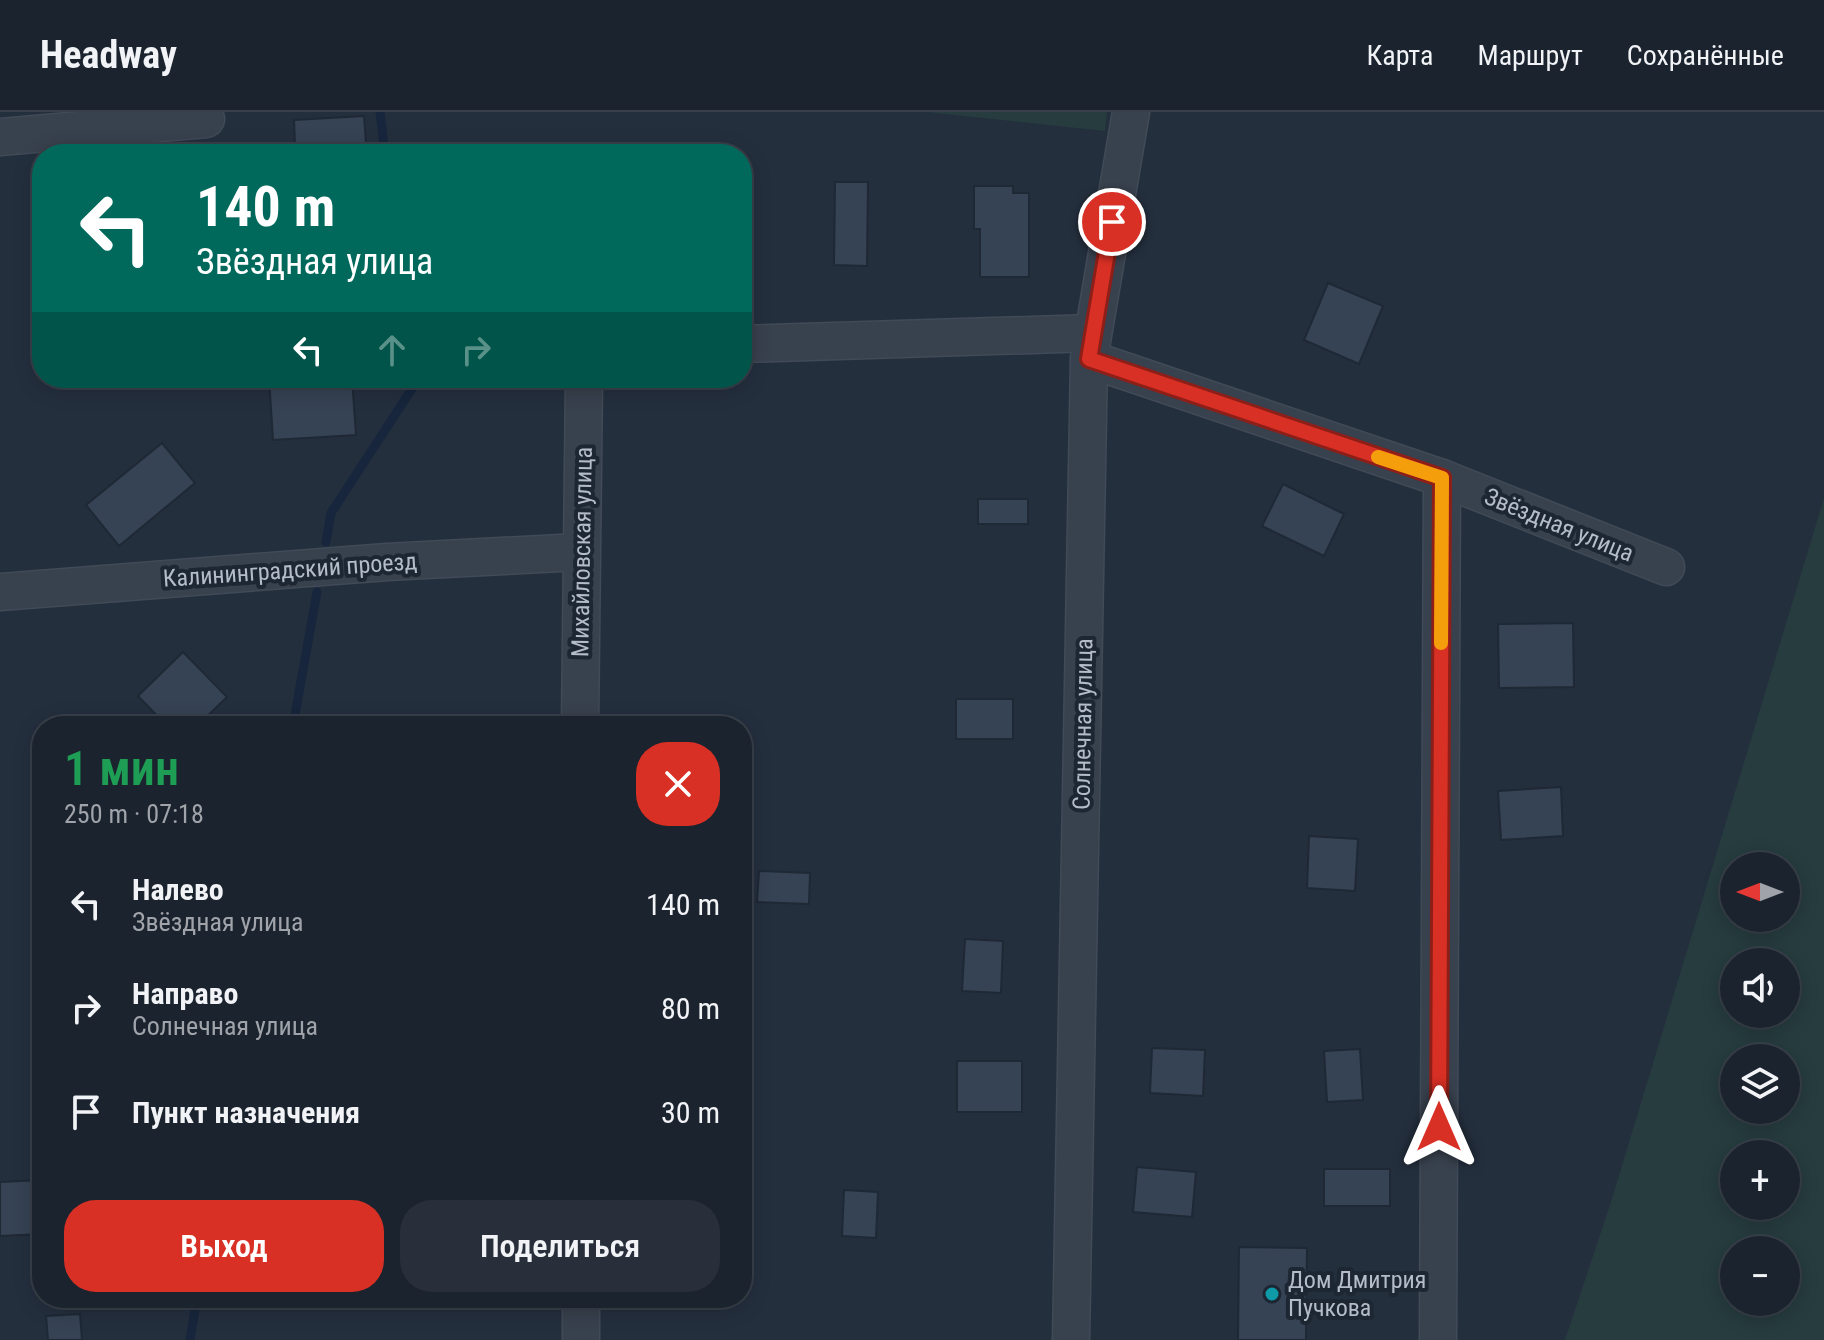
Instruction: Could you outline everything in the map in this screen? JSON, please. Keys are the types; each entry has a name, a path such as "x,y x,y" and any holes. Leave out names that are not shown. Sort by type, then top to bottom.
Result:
{"street":[{"name":"Солнечная улица","path":"1071,1340 1090,346 1131,112"},
{"path":"0,137 206,119"},
{"path":"752,344 1090,346"},
{"name":"Звёздная улица","path":"1090,346 1442,478 1666,567"},
{"name":"Михайловская улица","path":"580,716 584,388"},
{"path":"1438,1340 1442,478"},
{"name":"Калининградский проезд","path":"0,592 387,562 580,552"},
{"path":"581,1308 581,1340"}],"green space":[{"path":"927,112 1107,112 1105,131"},
{"path":"1824,498 1824,1340 1565,1340 1611,1202"}],"building":[{"path":"364,116 366,143 295,144 294,120"},
{"path":"835,182 868,182 867,266 834,265"},
{"path":"974,186 1013,186 1013,193 1029,193 1029,277 980,277 980,229 974,229"},
{"path":"1328,283 1383,306 1359,364 1304,340"},
{"path":"270,388 353,388 356,435 273,440"},
{"path":"162,443 195,483 119,546 86,505"},
{"path":"1283,484 1344,514 1324,556 1262,526"},
{"path":"978,499 1028,499 1028,524 978,524"},
{"path":"1573,623 1574,687 1499,688 1498,624"},
{"path":"183,652 227,697 207,716 157,716 138,696"},
{"path":"956,699 1013,699 1013,739 956,739"},
{"path":"1561,787 1563,836 1501,840 1498,791"},
{"path":"1309,836 1358,839 1355,891 1307,888"},
{"path":"759,871 810,873 809,904 757,902"},
{"path":"965,939 1003,941 1001,993 962,991"},
{"path":"1152,1048 1205,1050 1203,1096 1150,1093"},
{"path":"1360,1049 1363,1100 1327,1102 1324,1051"},
{"path":"957,1061 1022,1061 1022,1112 957,1112"},
{"path":"1137,1167 1196,1172 1192,1217 1133,1212"},
{"path":"1324,1169 1390,1169 1390,1206 1324,1206"},
{"path":"32,1180 32,1234 0,1236 0,1182"},
{"path":"844,1190 878,1192 876,1238 842,1236"},
{"name":"Дом Дмитрия Пучкова","path":"1239,1247 1307,1248 1306,1340 1238,1340"},
{"path":"80,1314 82,1340 48,1340 46,1316"}],"waterway":[{"path":"380,112 384,144"},
{"path":"326,542 331,513 412,388"},
{"path":"295,716 317,592"},
{"path":"190,1340 195,1308"}],"slow traffic":[{"path":"1378,457 1442,478 1441,643"}],"place":[{"name":"Дом Дмитрия Пучкова","path":"1272,1294"}],"route":[{"path":"1112,222 1089,359 1442,478 1439,1127"}]}
